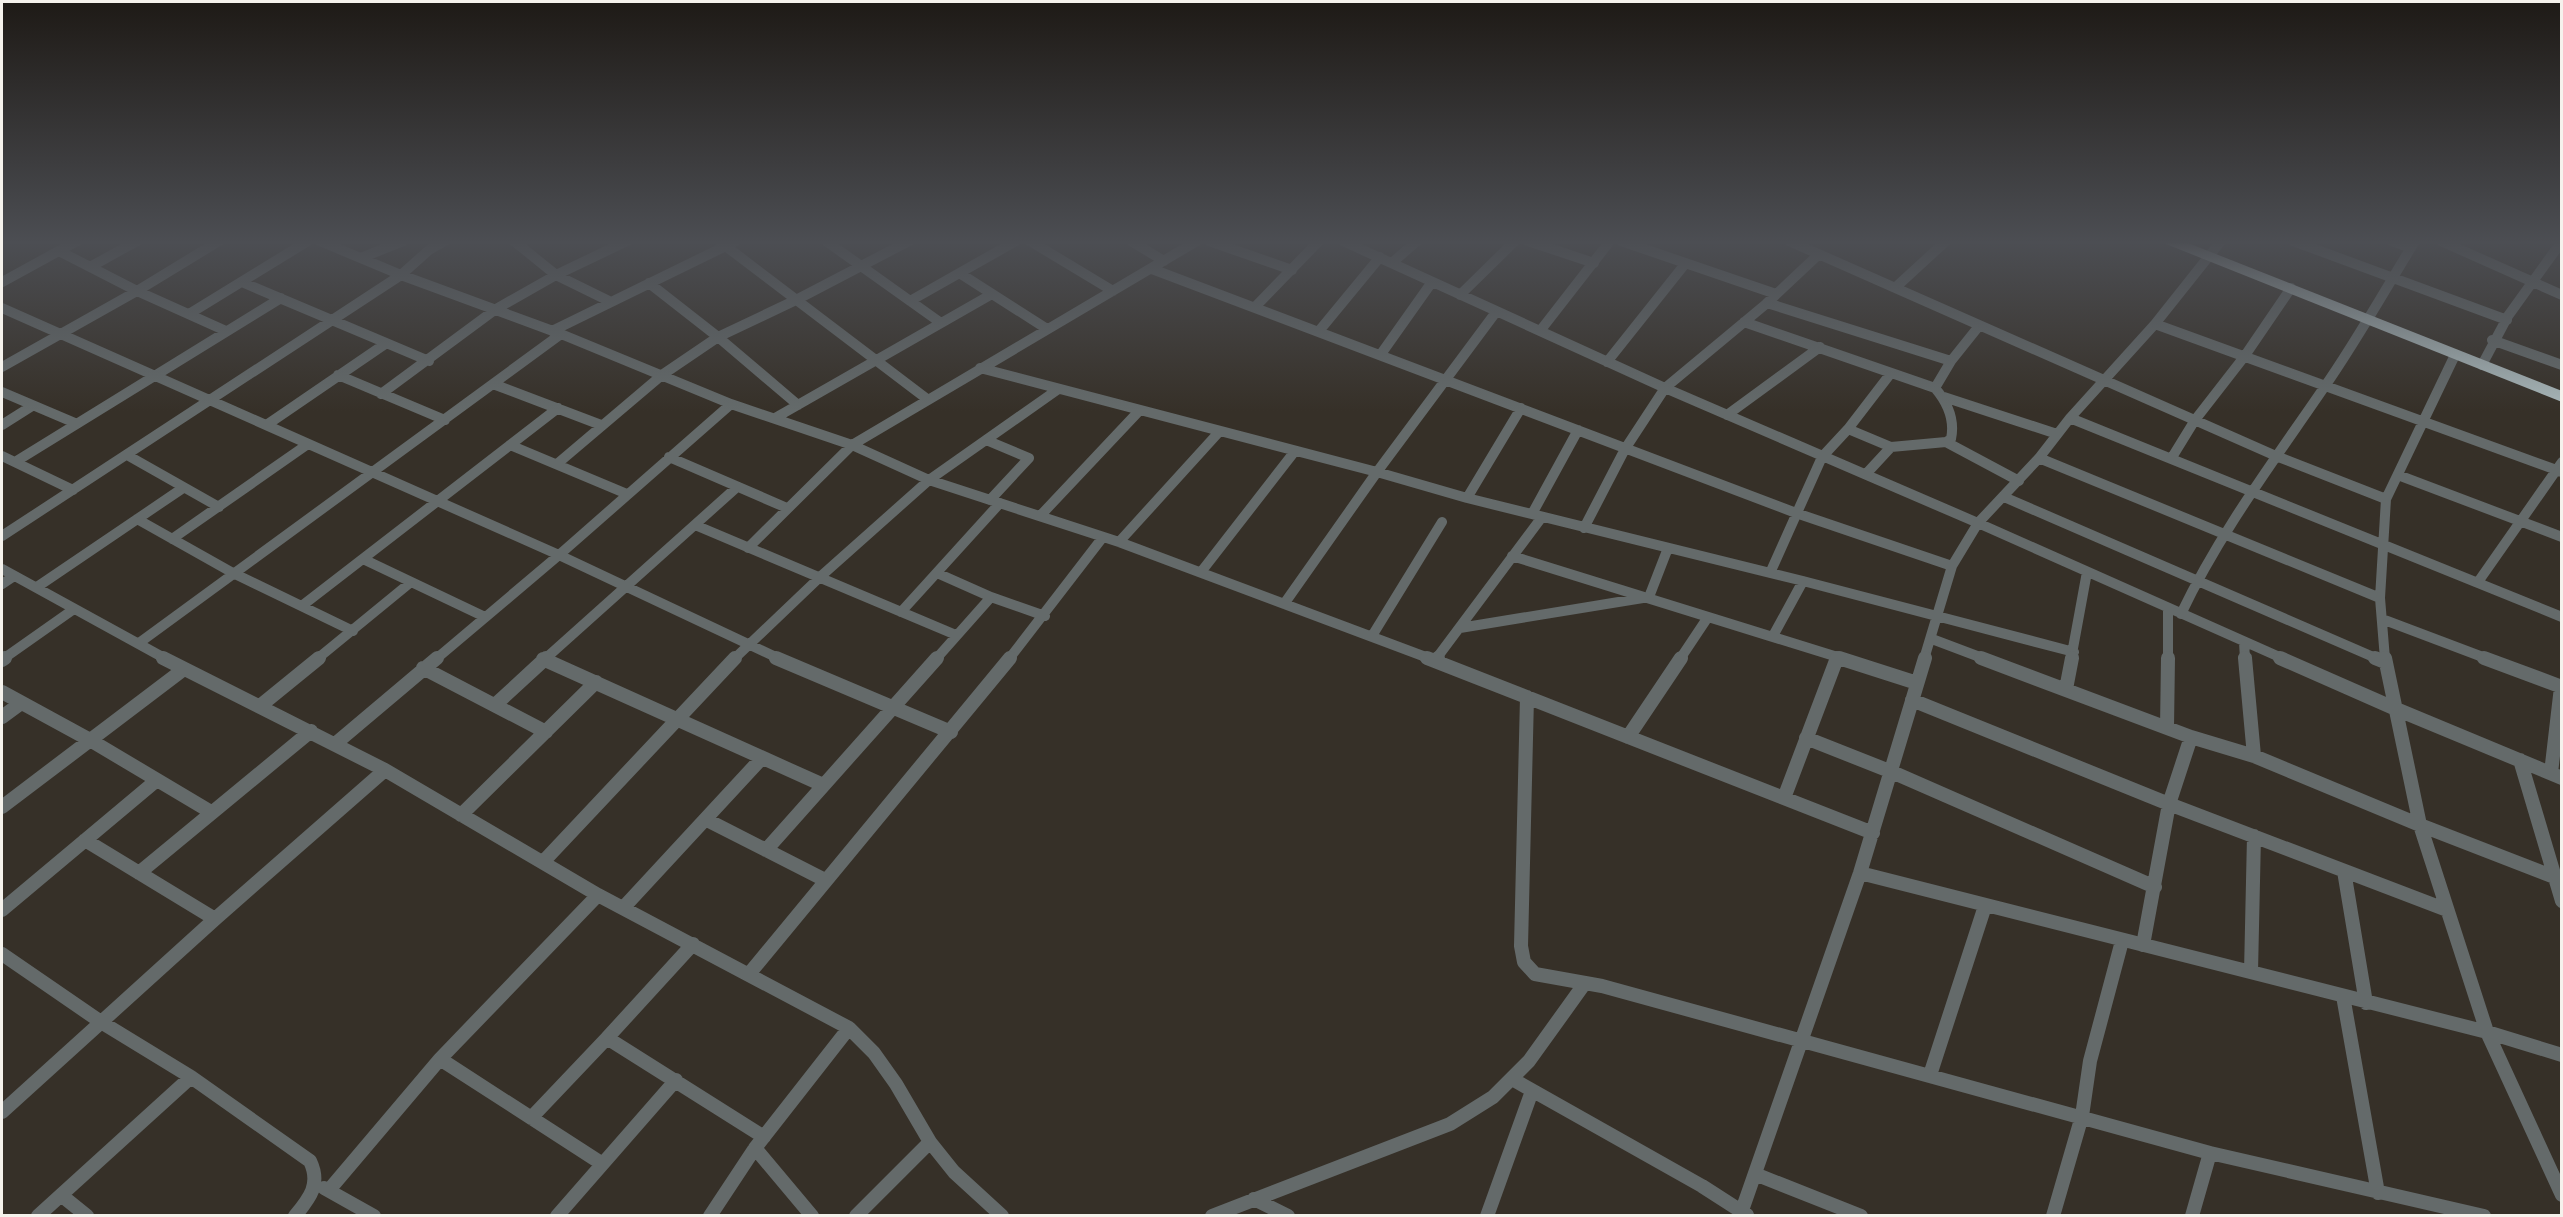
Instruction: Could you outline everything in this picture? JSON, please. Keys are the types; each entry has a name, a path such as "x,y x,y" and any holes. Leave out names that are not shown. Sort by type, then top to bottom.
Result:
{"highway":[{"path":"2316,298 2562,397"}],"street":[{"path":"2,367 125,298"},
{"path":"152,298 226,331"},
{"path":"189,314 218,298"},
{"path":"15,462 153,375 282,298 429,361"},
{"path":"2,536 365,298"},
{"path":"465,298 557,332 731,404 852,445 929,480 1119,542 1372,636 1873,833"},
{"path":"381,394 429,361 496,309 516,298"},
{"path":"602,298 611,302"},
{"path":"139,643 445,420 557,332 619,298"},
{"path":"668,298 798,405"},
{"path":"793,298 927,399"},
{"path":"557,464 662,375 718,337 800,298"},
{"path":"905,298 941,323"},
{"path":"910,301 916,298"},
{"path":"775,418 985,298"},
{"path":"998,298 1047,329"},
{"path":"748,548 852,445 1101,298"},
{"path":"1231,298 1796,513 1952,566"},
{"path":"1256,307 1265,298"},
{"path":"1319,331 1346,298"},
{"path":"1381,354 1421,298"},
{"path":"1466,298 1665,388 1978,523 2396,709 2556,775 2561,687 2382,619"},
{"path":"1540,331 1567,298"},
{"path":"1607,362 1659,298"},
{"path":"1584,528 1625,449 1665,388 1772,298"},
{"path":"1917,298 2276,456 2386,499"},
{"path":"1512,1079 1743,1214 1873,833 1952,566 1978,523 2019,481 2070,418 2155,324 2175,298"},
{"path":"2171,459 2196,420 2244,357 2284,298"},
{"path":"2181,614 2196,582 2253,490 2325,387 2378,298"},
{"path":"2448,298 2507,320"},
{"path":"2482,365 2492,340 2521,298"},
{"path":"1767,303 1951,361"},
{"path":"2,308 212,399 436,502 559,555 747,645 951,732"},
{"path":"1284,604 1377,472 1496,312"},
{"path":"1744,322 1935,388 1944,397 2057,434"},
{"path":"2155,324 2325,387 2560,468 2518,522 2478,582"},
{"path":"1935,388 1951,361 1979,326"},
{"path":"2492,340 2562,365"},
{"path":"268,424 386,344"},
{"path":"1727,415 1820,347"},
{"path":"2455,355 2386,499 2380,598 2385,662 2420,825 2487,1032 2562,1196"},
{"path":"980,368 1377,472 1467,498 1803,581 2074,652"},
{"path":"1770,573 1822,457 1848,429 1891,374"},
{"path":"338,375 445,420"},
{"path":"493,384 601,425"},
{"path":"543,862 680,720 747,645 820,577 929,480 1057,390"},
{"path":"2,392 75,423"},
{"path":"1848,429 1891,447 1931,446 1946,442 1953,434 1944,397"},
{"path":"335,744 559,555 731,404"},
{"path":"2,425 32,406"},
{"path":"303,605 558,408"},
{"path":"1467,498 1521,408"},
{"path":"1040,516 1139,411"},
{"path":"2070,418 2253,490 2562,617"},
{"path":"1435,661 1512,556 1537,516 1578,430"},
{"path":"1119,542 1219,432"},
{"path":"901,612 937,573 1029,458 986,440"},
{"path":"1946,442 2019,481"},
{"path":"172,539 308,444"},
{"path":"510,445 627,494"},
{"path":"1866,474 1891,447"},
{"path":"1202,572 1295,451"},
{"path":"127,455 219,507"},
{"path":"2,456 73,490"},
{"path":"669,458 787,508"},
{"path":"2039,458 2380,598"},
{"path":"2398,475 2562,537"},
{"path":"37,587 183,488"},
{"path":"495,705 623,587 737,488"},
{"path":"2004,497 2385,662"},
{"path":"137,519 233,573 303,605 353,632"},
{"path":"1372,636 1442,522"},
{"path":"695,525 956,635"},
{"path":"749,974 1045,616 1103,537"},
{"path":"1649,597 1668,548"},
{"path":"1512,556 1649,597 1708,618 1773,636 1917,683"},
{"path":"363,559 485,616"},
{"path":"2,584 8,572 37,587 184,669 385,770 598,895 849,1028 874,1053 896,1084 930,1142 954,1172 1002,1215"},
{"path":"2066,689 2087,572"},
{"path":"937,573 991,597 1045,616"},
{"path":"1773,636 1803,581"},
{"path":"260,706 353,632 411,582"},
{"path":"766,850 991,597"},
{"path":"1460,628 1649,597"},
{"path":"2168,608 2168,727"},
{"path":"2,660 74,609"},
{"path":"1628,737 1708,618"},
{"path":"1932,639 2191,737 2254,756 2558,879"},
{"path":"2244,642 2254,756"},
{"path":"1784,798 1837,657"},
{"path":"543,659 822,785"},
{"path":"423,668 546,732"},
{"path":"2,807 184,669"},
{"path":"461,815 596,682"},
{"path":"2,692 90,740 211,812"},
{"path":"1527,697 1521,946 1523,963 1535,974 1585,983 1801,1040 2210,1153 2378,1194 2484,1215"},
{"path":"1912,700 2169,804 2447,910"},
{"path":"2,717 21,703"},
{"path":"139,873 311,731"},
{"path":"2143,945 2169,804 2191,737"},
{"path":"1806,738 1892,772 2155,886"},
{"path":"624,908 761,759"},
{"path":"2520,760 2558,879 2562,901"},
{"path":"2,1112 215,919 385,770"},
{"path":"2,910 157,780"},
{"path":"707,820 825,880"},
{"path":"2251,972 2254,836"},
{"path":"85,840 215,919"},
{"path":"2344,871 2366,1004"},
{"path":"1860,873 2251,972 2366,1004 2487,1032 2562,1055"},
{"path":"295,1215 440,1059 598,895"},
{"path":"1930,1075 1985,906"},
{"path":"2053,1215 2082,1116 2090,1061 2122,941"},
{"path":"531,1118 693,944"},
{"path":"2,954 101,1022 191,1077 310,1161 323,1187 374,1215"},
{"path":"1212,1215 1450,1124 1493,1097 1512,1079 1529,1061 1585,983"},
{"path":"2343,996 2378,1194"},
{"path":"710,1215 759,1142 849,1028"},
{"path":"607,1038 676,1080 759,1142 812,1215"},
{"path":"440,1059 601,1164"},
{"path":"38,1215 191,1077"},
{"path":"557,1215 676,1080"},
{"path":"1487,1215 1532,1091"},
{"path":"856,1215 930,1142"},
{"path":"2192,1215 2210,1153"},
{"path":"1755,1174 1861,1215"},
{"path":"61,1194 87,1215"},
{"path":"1254,1199 1288,1215"}]}
